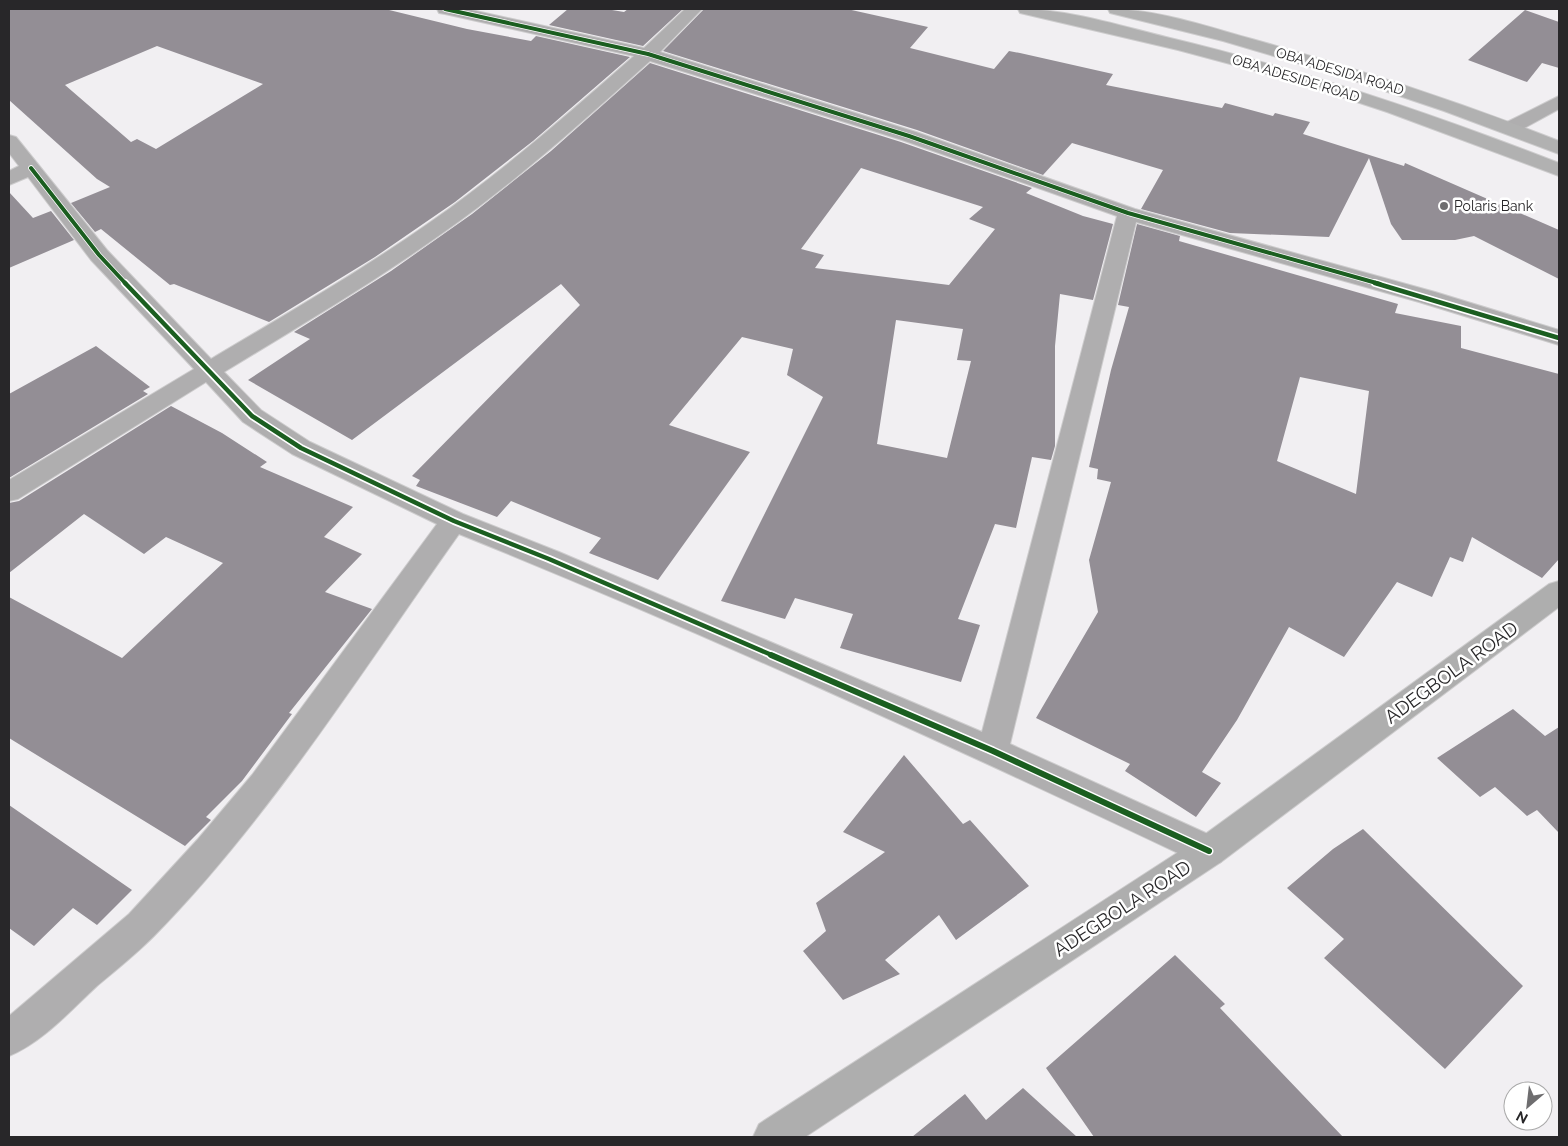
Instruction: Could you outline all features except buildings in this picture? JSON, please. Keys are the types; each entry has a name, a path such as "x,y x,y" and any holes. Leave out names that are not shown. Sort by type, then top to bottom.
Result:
{"main road":[{"name":"OBA ADESIDE ROAD","path":"1026,9 1186,47 1339,89 1467,134 1559,170"},
{"name":"OBA ADESIDA ROAD","path":"1116,9 1238,39 1366,78 1510,128 1559,148"}],"street":[{"path":"445,9 648,54 909,136 1128,212 1417,294 1559,338"},
{"path":"9,492 208,368 328,299 421,238 502,178 648,54 694,9"},
{"path":"1510,128 1559,102"},
{"path":"9,142 20,173 252,416 301,448 454,521 549,559 993,751 1209,851"},
{"path":"993,751 1128,212"},
{"path":"9,1038 40,1014 140,924 210,850 263,785 454,521"},
{"name":"ADEGBOLA ROAD","path":"772,1137 1209,851 1559,592"}],"cycle path":[{"path":"445,9 648,54 909,136 1128,213 1427,297 1559,338"},
{"path":"31,168 99,255 252,416 301,448 454,521 549,559 993,751 1209,851"}],"place":[{"name":"Polaris Bank","path":"1444,206"}]}
